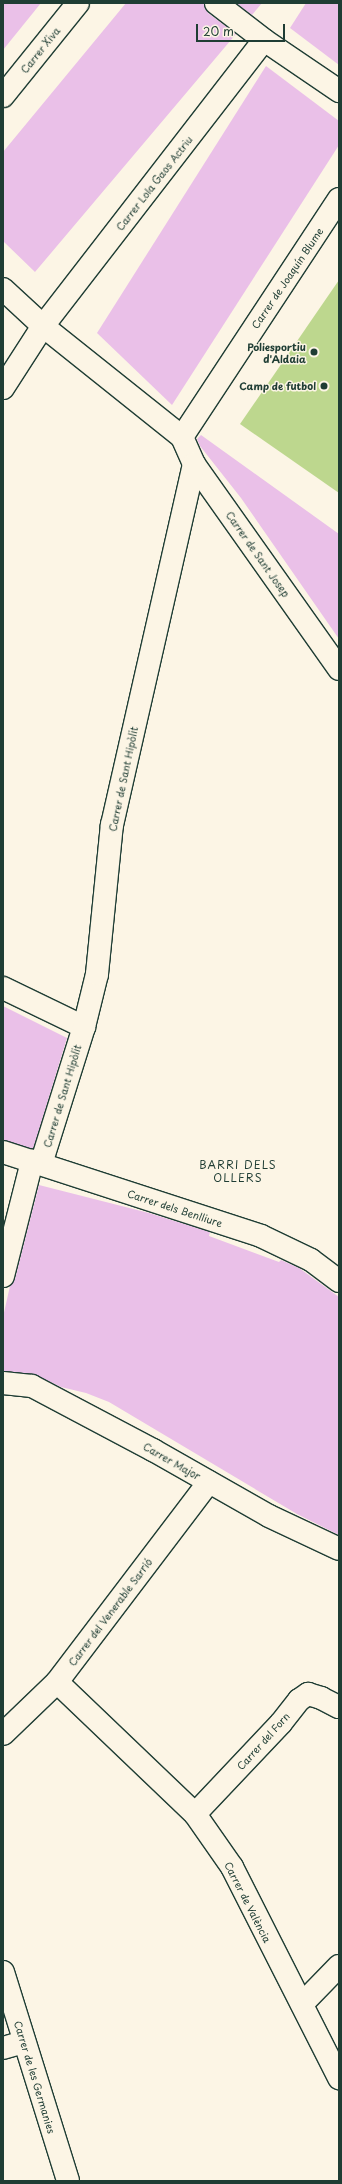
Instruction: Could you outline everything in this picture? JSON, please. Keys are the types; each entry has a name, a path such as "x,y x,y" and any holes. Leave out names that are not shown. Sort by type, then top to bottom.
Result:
{"street":[{"name":"Carrer Xiva","path":"3,96 78,3"},
{"path":"216,3 264,40 339,91"},
{"name":"Carrer Lola Gaos Actriu","path":"3,388 43,326 264,40"},
{"name":"Carrer de Joaquín Blume","path":"182,436 339,200"},
{"path":"3,289 43,326 182,436"},
{"name":"Carrer de Sant Josep","path":"182,436 194,464 339,669"},
{"name":"Carrer de Sant Hipòlit","path":"3,1276 36,1163 84,1027 97,974 112,825 194,464"},
{"path":"3,988 84,1027"},
{"name":"Carrer dels Benlliure","path":"3,1152 261,1236 311,1260 339,1281"},
{"name":"Carrer Major","path":"3,1383 32,1386 153,1450 269,1516 339,1550"},
{"name":"Carrer del Venerable Sarrió","path":"3,1734 57,1682 209,1482"},
{"name":"Carrer de València","path":"57,1682 195,1814 232,1867 339,2078"},
{"name":"Carrer del Forn","path":"195,1814 281,1723 299,1700 308,1694 321,1698 339,1707"},
{"path":"302,2004 339,1966"},
{"name":"Carrer de les Germanies","path":"3,1972 68,2181"},
{"path":"3,2048 24,2042"}],"green space":[{"name":"Poliesportiu d'Aldaia","path":"339,280 339,493 240,424"}],"building":[{"path":"3,3 41,3 3,50"},
{"path":"126,3 204,3 208,13 236,34 35,272 3,241 3,152"},
{"path":"236,3 262,3 252,15"},
{"path":"306,3 339,3 339,65 290,28"},
{"path":"266,66 339,121 339,145 172,405 97,333"},
{"path":"201,435 339,534 339,639 241,498 200,446 197,439"},
{"path":"3,1006 67,1038 33,1149 3,1140"},
{"path":"39,1185 149,1213 210,1232 209,1236 279,1262 281,1260 299,1268 339,1297 339,1535 297,1514 109,1402 86,1393 61,1387 34,1374 3,1371 3,1317 10,1286 15,1279"}],"place":[{"name":"Poliesportiu d'Aldaia","path":"314,352"},
{"name":"Camp de futbol","path":"324,386"}],"district":[{"name":"BARRI DELS OLLERS","path":"238,1172"}]}
